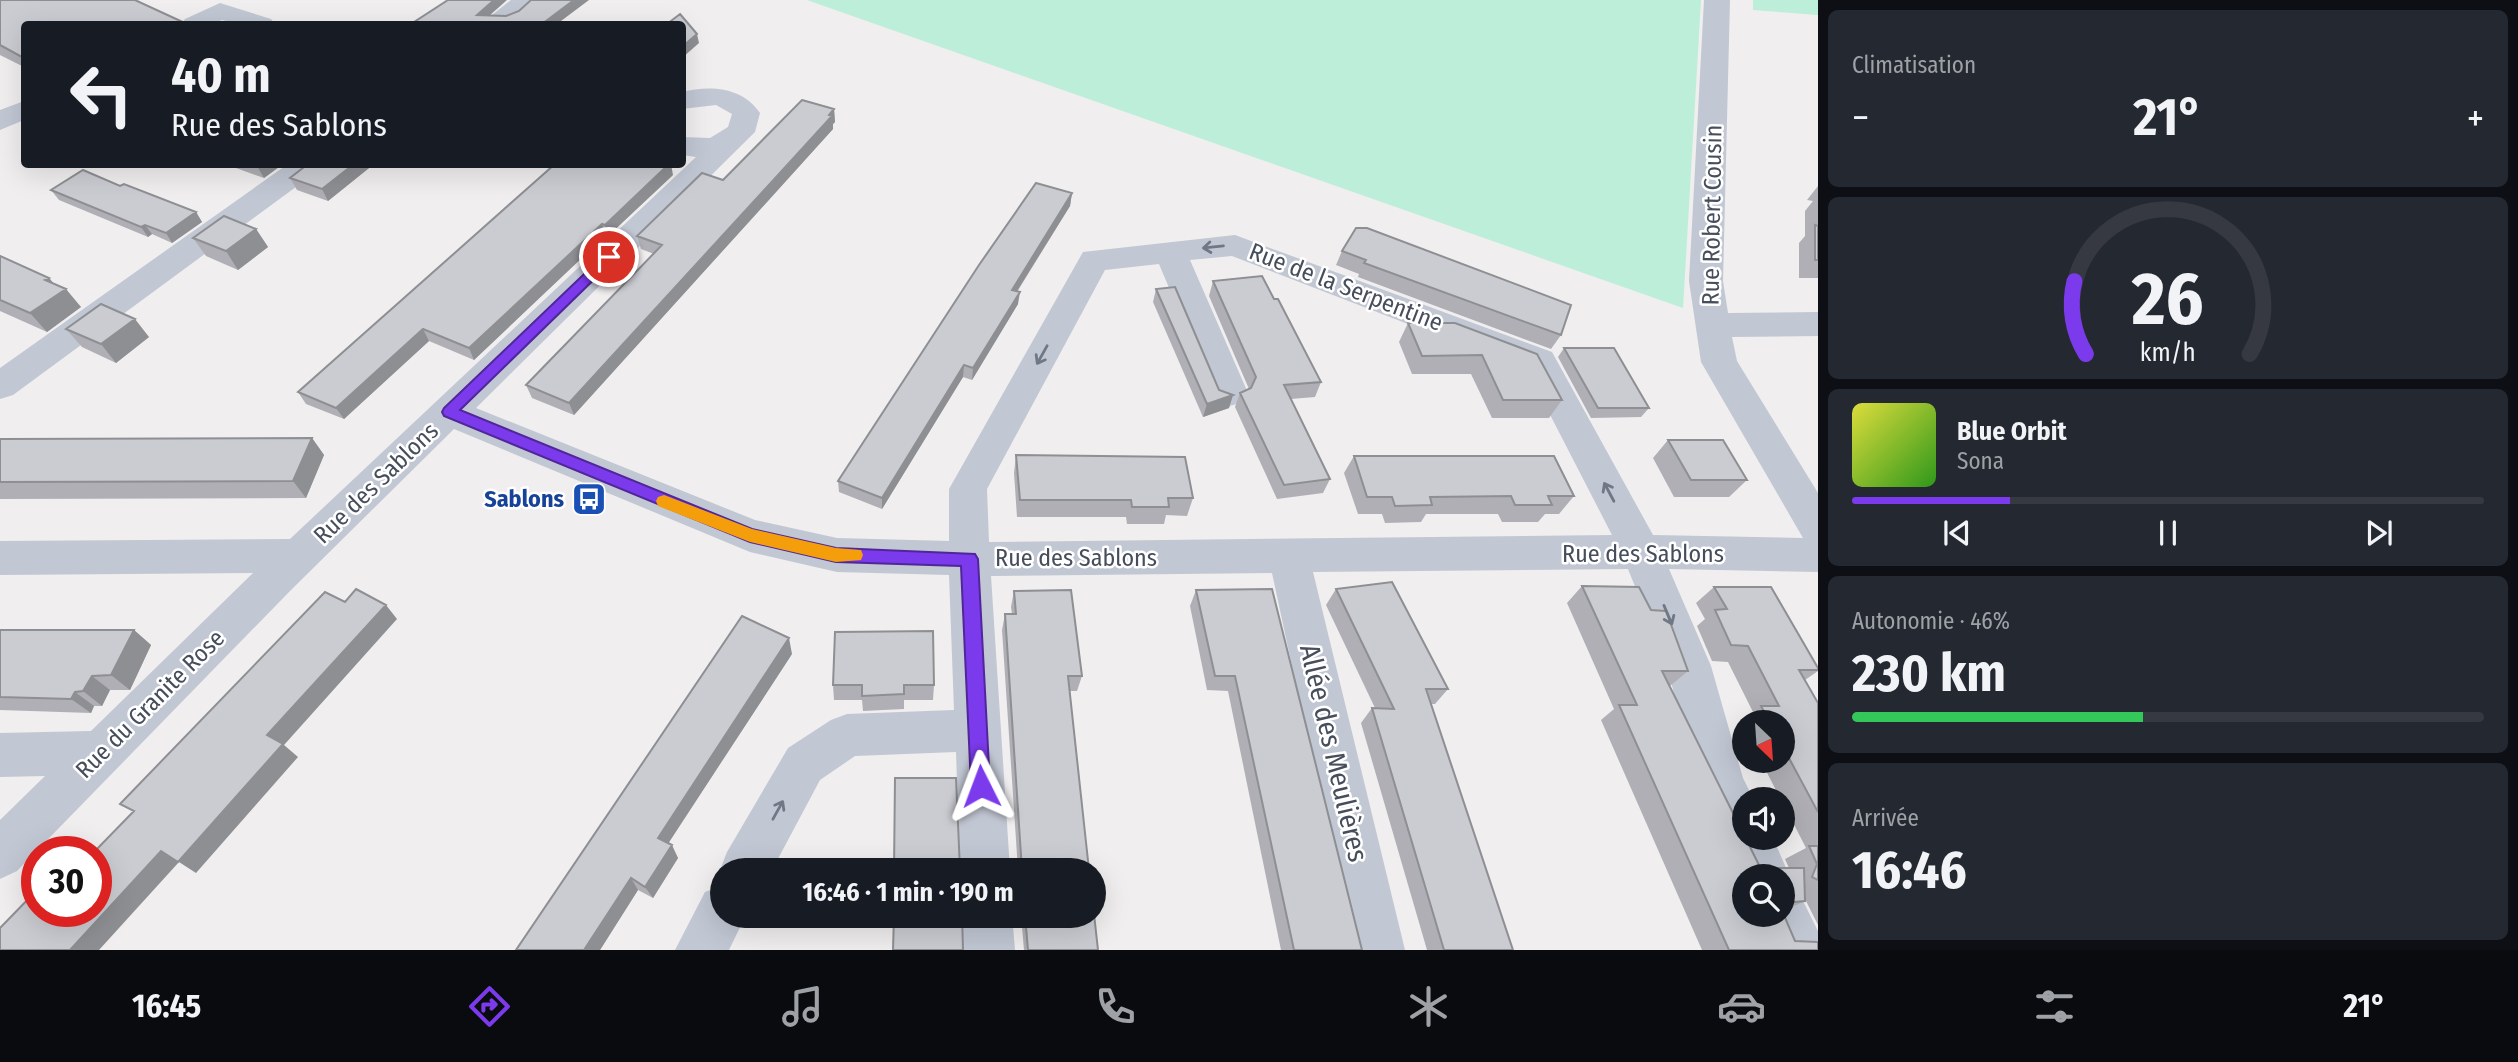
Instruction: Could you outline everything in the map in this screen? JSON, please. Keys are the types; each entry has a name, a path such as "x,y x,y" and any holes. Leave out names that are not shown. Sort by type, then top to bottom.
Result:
{"street":[{"path":"500,21 524,0"},
{"name":"Rue Robert Cousin","path":"1717,0 1706,281 1719,362 1818,528"},
{"path":"200,21 220,11 252,21"},
{"path":"449,412 741,132 746,123 746,113 740,106 723,98 709,96 686,100"},
{"path":"0,121 21,110"},
{"path":"686,146 708,148 729,141"},
{"path":"0,386 302,168"},
{"name":"Rue de la Serpentine","path":"969,559 968,489 1094,260 1235,244 1540,361 1641,552 1689,666 1721,783 1732,806"},
{"path":"1170,252 1230,393"},
{"path":"114,268 145,281"},
{"path":"1712,325 1818,324"},
{"name":"Rue des Sablons","path":"0,558 301,556 449,412 750,535 836,555 969,559 1641,552 1818,555"},
{"name":"Rue du Granite Rose","path":"0,854 99,753 301,556"},
{"name":"Allée des Meulières","path":"1289,557 1379,950"},
{"path":"969,559 984,858"},
{"path":"752,858 804,764 847,735 978,730"},
{"path":"0,755 99,753"},
{"path":"1789,927 1800,950"},
{"path":"701,950 713,928"},
{"path":"988,928 989,950"}],"green space":[{"path":"807,0 1701,0 1683,308"},
{"path":"1753,0 1818,0 1818,15 1753,10"}],"building":[{"path":"0,0 135,0 180,21 21,21 21,56 0,45"},
{"path":"448,0 494,0 477,15 506,16 519,11 531,0 574,0 546,21 416,21"},
{"path":"680,14 686,21 671,21"},
{"path":"686,21 697,34 686,44"},
{"path":"802,100 834,109 829,115 832,116 569,403 526,385 662,245 637,236 702,173 723,180"},
{"path":"303,168 349,168 322,189 290,178"},
{"path":"550,168 665,168 469,348 423,329 336,408 298,392"},
{"path":"83,170 120,186 124,184 196,212 166,233 145,225 141,227 51,190"},
{"path":"1036,183 1072,193 1012,290 1020,292 973,368 964,365 882,498 838,481 979,265"},
{"path":"224,216 256,229 226,251 193,238"},
{"path":"1815,225 1818,226 1818,260 1815,260"},
{"path":"1356,228 1367,228 1571,305 1561,335 1364,263 1366,260 1342,251"},
{"path":"0,256 49,278 45,280 66,289 30,313 0,300"},
{"path":"1262,276 1274,299 1278,299 1321,382 1284,385 1330,479 1284,485 1240,393 1251,388 1256,377 1213,281"},
{"path":"1175,287 1219,390 1233,395 1207,404 1156,289"},
{"path":"101,304 135,319 101,344 66,329"},
{"path":"1408,323 1455,323 1537,354 1562,400 1503,400 1482,355 1422,356"},
{"path":"1564,348 1614,348 1649,408 1598,408"},
{"path":"312,438 293,481 0,482 0,439"},
{"path":"1668,440 1723,440 1747,480 1691,480"},
{"path":"1016,455 1185,457 1193,498 1168,498 1169,507 1132,507 1131,500 1020,500"},
{"path":"1354,456 1554,456 1574,496 1548,496 1552,505 1515,505 1511,496 1430,497 1432,505 1395,506 1392,497 1367,497"},
{"path":"1392,582 1448,689 1426,689 1513,950 1444,950 1372,708 1394,709 1336,589"},
{"path":"1582,586 1639,587 1651,610 1666,611 1688,671 1662,671 1732,811 1732,850 1752,850 1758,864 1732,864 1732,927 1789,927 1795,941 1818,942 1818,950 1729,950 1619,705 1637,705"},
{"path":"1714,587 1771,587 1818,668 1799,670 1818,703 1818,812 1796,771 1796,710 1763,710 1761,706 1779,706 1748,646 1731,645 1715,610 1727,609"},
{"path":"356,589 386,605 267,735 283,744 178,862 161,851 112,904 112,836 110,836 134,811 120,804 325,592 345,602"},
{"path":"1272,589 1362,950 1294,950 1235,676 1215,676 1196,590"},
{"path":"1071,590 1082,676 1068,676 1088,858 1021,858 1005,614 1016,614 1014,591"},
{"path":"742,616 789,638 658,838 672,845 645,887 631,878 584,950 516,950"},
{"path":"0,630 134,630 111,675 92,676 83,691 75,692 71,699 0,697"},
{"path":"933,631 934,685 904,685 904,694 862,696 862,685 833,685 835,632"},
{"path":"895,778 956,778 959,858 894,858"},
{"path":"1809,846 1818,846 1818,880 1812,877 1817,864"},
{"path":"1795,868 1804,868 1805,901 1795,902"},
{"path":"21,906 21,927 91,927 70,950 0,950 0,928"},
{"path":"894,928 962,928 963,950 893,950"},
{"path":"1026,928 1096,928 1098,950 1028,950"}],"slow traffic":[{"path":"664,501 750,535 836,555 855,555"}],"place":[{"name":"Sablons","path":"589,499"}],"route":[{"path":"609,257 449,412 750,535 836,555 969,559 981,786"}]}
